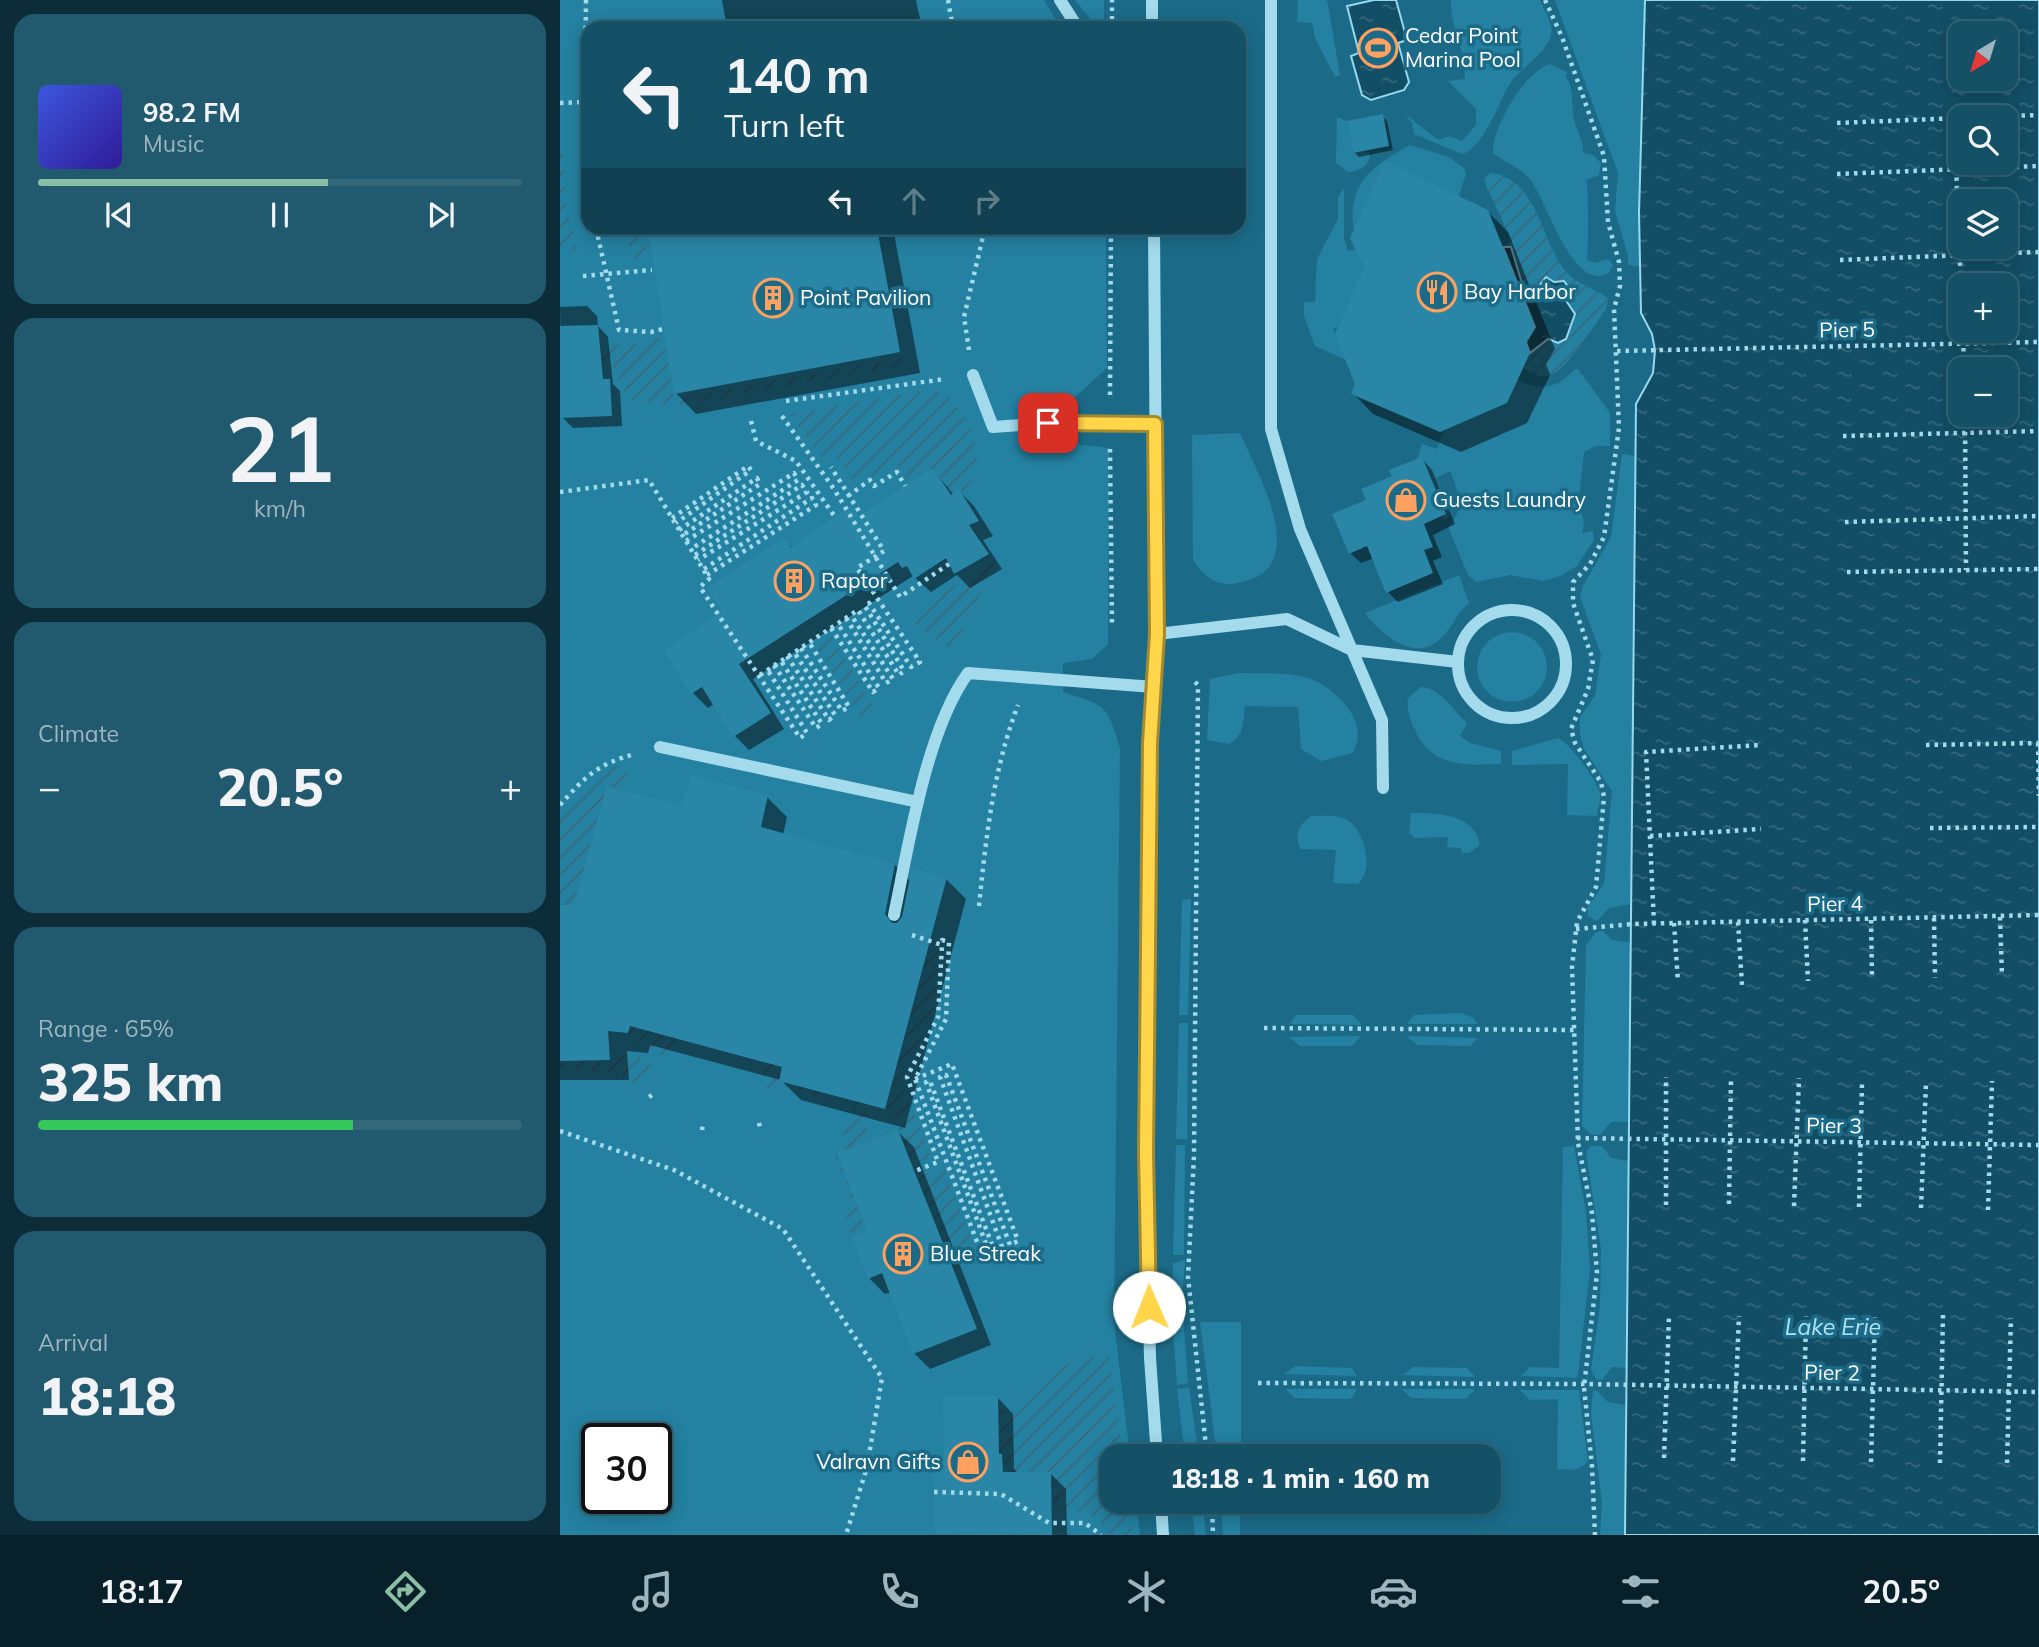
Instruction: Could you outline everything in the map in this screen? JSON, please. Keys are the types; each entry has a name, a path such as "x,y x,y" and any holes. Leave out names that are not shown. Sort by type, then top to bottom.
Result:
{"street":[{"path":"1060,0 1073,21"},
{"path":"1152,0 1152,21"},
{"path":"1271,0 1271,429 1300,529 1382,720 1383,788"},
{"path":"1154,235 1157,634 1146,1181 1150,1358 1156,1444"},
{"path":"973,375 993,428 1075,421 1155,424"},
{"path":"1508,610 1528,612 1546,621 1559,637 1566,655 1565,676 1557,694 1544,708 1526,716 1506,718 1487,712 1471,700 1461,682 1458,662 1468,635 1489,615 1508,610"},
{"path":"1157,634 1287,619 1352,650 1458,662"},
{"path":"894,915 918,802 951,696 968,673 1154,687"},
{"path":"660,747 918,802"},
{"path":"1162,1514 1163,1535"}],"path":[{"path":"586,0 586,21"},
{"path":"948,0 952,21"},
{"path":"1112,0 1112,21"},
{"path":"1545,0 1562,37 1604,156 1608,222 1619,262 1619,286 1614,309 1618,351 1619,428 1604,537 1590,564 1573,582 1573,603 1593,660 1588,689 1571,729 1575,743 1601,782 1604,797 1596,887 1586,899 1576,929 1572,967 1577,1138 1592,1213 1597,1273 1585,1384 1595,1535"},
{"path":"560,103 581,102"},
{"path":"2018,116 2038,115"},
{"path":"1837,123 1948,118"},
{"path":"2018,167 2039,166"},
{"path":"1837,174 1948,170"},
{"path":"597,235 619,330 650,332 663,329"},
{"path":"786,401 973,375 964,317 983,235"},
{"path":"2018,253 2039,252"},
{"path":"1840,260 1948,256"},
{"path":"583,276 652,270"},
{"name":"Pier 5","path":"1618,351 2039,342"},
{"path":"1964,344 1964,357"},
{"path":"782,416 834,489 900,597 949,564"},
{"path":"751,421 756,442 796,461 835,517"},
{"path":"1965,427 1966,570"},
{"path":"1843,436 2039,431"},
{"path":"672,518 748,466 751,470 676,523"},
{"path":"760,675 858,610 899,674 904,671 864,606 869,603 911,667 920,662 857,568 884,551 831,467"},
{"path":"848,496 870,480 874,486 897,472 905,486"},
{"path":"683,535 794,473 798,480 691,549"},
{"path":"757,478 761,484 683,535 757,478"},
{"path":"560,492 649,480 709,579 700,587 800,738 807,733 767,669"},
{"path":"802,485 807,492 696,557 802,485"},
{"path":"704,569 812,498 816,505 707,575"},
{"path":"1845,522 2039,516"},
{"path":"1847,572 2039,569"},
{"path":"846,618 886,683 893,679 852,615"},
{"path":"831,628 873,692 879,688 838,624"},
{"path":"801,648 842,711 849,707 809,642"},
{"path":"787,656 829,720 835,715 794,652"},
{"path":"774,665 816,728 822,724 781,661"},
{"path":"979,906 988,821 1004,740 1029,677"},
{"path":"1195,682 1198,685 1194,1155 1188,1277 1206,1444"},
{"path":"1926,744 2038,743 2039,796"},
{"path":"1654,924 1646,752 1762,745"},
{"path":"560,806 582,779 603,764 660,747"},
{"path":"1930,828 2039,827"},
{"path":"1650,836 1761,829"},
{"name":"Pier 4","path":"1576,929 1632,924 2039,915"},
{"path":"2000,916 2002,975"},
{"path":"1934,918 1936,978"},
{"path":"1871,919 1872,978"},
{"path":"1805,920 1808,981"},
{"path":"1738,922 1742,985"},
{"path":"1674,923 1678,982"},
{"path":"901,932 942,945"},
{"path":"915,1079 952,1064 1018,1241 1010,1245 946,1075 940,1077 1002,1247 994,1250 930,1081 926,1082 989,1252 982,1255 915,1079 946,1019 949,942 942,940 937,1017 907,1077 938,1161 915,1171"},
{"path":"1264,1028 1574,1030"},
{"path":"1666,1077 1666,1205"},
{"path":"1794,1206 1799,1078"},
{"path":"1729,1204 1731,1079"},
{"path":"1988,1210 1992,1081"},
{"path":"1859,1208 1861,1083"},
{"path":"1921,1208 1926,1083"},
{"path":"909,1088 917,1086"},
{"path":"649,1097 655,1093"},
{"path":"560,1131 674,1170 783,1228 881,1378 867,1467 845,1535"},
{"name":"Pier 3","path":"1577,1138 2039,1145"},
{"path":"1940,1463 1943,1314"},
{"path":"1664,1458 1669,1315"},
{"path":"1733,1461 1739,1316"},
{"path":"1803,1461 1806,1316"},
{"path":"1871,1462 1875,1317"},
{"path":"2007,1463 2011,1318"},
{"name":"Pier 2","path":"1258,1383 1585,1384 2039,1392"},
{"path":"934,1492 1001,1494 1049,1523 1085,1523 1101,1535"},
{"path":"1212,1514 1213,1535"}],"shaded area":[{"path":"560,0 1044,0 1057,21 581,21 581,235 1106,235 1107,368 1074,398 1076,444 1109,448 1108,644 1092,659 1063,663 1063,692 1102,708 1112,722 1120,748 1114,1322 1129,1444 1099,1444 1099,1514 1137,1514 1140,1535 560,1535"},
{"path":"1075,0 1104,0 1104,21 1092,21"},
{"path":"1298,0 1327,0 1340,75 1335,77 1315,38 1312,23 1297,22"},
{"path":"1451,0 1540,0 1552,31 1543,49 1509,85 1483,135 1469,151 1462,154 1414,134 1412,123 1405,114 1438,140 1450,136 1462,141 1476,125 1476,109 1448,81 1465,79"},
{"path":"1555,0 1645,0 1640,267 1628,265 1628,255 1615,211 1618,173"},
{"path":"1550,64 1568,73 1565,76 1570,86 1574,120 1583,153 1593,155 1601,163 1599,175 1586,180 1587,260 1595,263 1608,259 1613,265 1609,273 1596,276 1583,270 1562,241 1529,178 1493,153 1498,129 1512,101 1530,77"},
{"path":"1337,117 1347,121 1353,153 1370,153 1368,161 1360,169 1348,172 1336,163"},
{"path":"560,145 563,149 565,201 577,250 560,251"},
{"path":"1410,145 1449,157 1464,168 1466,174 1459,196 1354,231 1354,200 1358,188 1374,169"},
{"path":"1490,173 1506,177 1519,186 1529,199 1558,261 1567,273 1608,299 1606,309 1580,346 1564,366 1549,376 1538,375 1523,368 1530,353 1548,339 1554,343 1569,329 1573,308 1567,302 1569,288 1560,283 1541,284 1534,293 1527,291 1518,263 1506,246 1503,247 1512,241 1486,186 1484,177"},
{"path":"1344,188 1344,239 1348,251 1355,249 1364,268 1346,324 1333,329 1346,360 1315,346 1304,316 1304,302 1315,302 1317,259 1338,219 1338,197"},
{"path":"626,235 644,235 649,259 636,260 631,256"},
{"path":"651,338 664,339 674,398 900,358 902,366 664,408 661,400 637,404 619,385 613,366 605,363 591,364 590,345 651,344"},
{"path":"1578,369 1610,413 1610,446 1595,446 1584,452 1579,497 1584,526 1582,533 1593,531 1594,540 1577,566 1561,576 1543,581 1510,575 1476,582 1468,575 1448,527 1457,514 1459,500 1450,471 1436,478 1449,506 1449,517 1445,520 1442,516 1446,513 1427,470 1417,459 1422,444 1437,449 1448,420 1458,424 1507,403 1517,380 1534,386 1548,386 1562,381"},
{"path":"935,389 955,404 973,435 978,472 962,493 959,489 951,495 933,468 910,483 899,466 875,480 871,475 856,485 832,450 821,457 790,414"},
{"path":"1240,433 1268,496 1277,541 1273,560 1260,575 1230,584 1217,582 1206,576 1193,560 1192,435"},
{"path":"1622,454 1635,456 1632,904 1609,908 1597,921 1588,916 1587,908 1604,884 1612,791 1584,749 1580,735 1580,717 1595,696 1601,654 1580,597 1583,586 1611,537"},
{"path":"997,557 953,651 906,618"},
{"path":"1459,575 1469,603 1443,637 1428,647 1418,648 1397,642 1387,636 1365,613"},
{"path":"1505,632 1519,632 1532,637 1542,647 1547,667 1542,687 1532,697 1519,702 1505,702 1492,697 1482,687 1477,674 1477,660 1482,647 1492,637"},
{"path":"830,634 877,711 862,720 814,643"},
{"path":"1239,673 1299,676 1324,686 1337,695 1355,719 1358,735 1353,753 1321,761 1301,749 1298,707 1245,706 1242,728 1234,740 1229,744 1207,740 1210,679"},
{"path":"1421,687 1441,696 1467,723 1460,736 1471,743 1501,751 1501,764 1451,762 1431,751 1415,730 1408,711 1408,698"},
{"path":"1558,738 1575,754 1598,789 1600,797 1597,816 1567,815 1568,764 1512,765 1512,751"},
{"path":"615,766 628,767 623,789 607,786 574,905 560,905 560,814 588,780"},
{"path":"1411,813 1442,815 1463,821 1477,834 1480,845 1469,853 1462,853 1461,848 1447,847 1448,837 1415,838 1409,833"},
{"path":"1311,816 1341,818 1355,827 1366,852 1366,870 1358,884 1333,883 1336,850 1301,849 1299,831"},
{"path":"1191,899 1188,1015 1179,1015 1182,900"},
{"path":"1603,931 1612,940 1631,943 1629,1122 1611,1122 1600,1135 1591,1134 1582,1126 1586,945 1596,932"},
{"path":"934,948 939,951 934,1014 900,1080 931,1157 912,1165 894,1116 887,1111 888,1101 927,949"},
{"path":"637,1006 677,1039 671,1058 645,1048 628,1033"},
{"path":"1461,1013 1474,1018 1477,1024 1407,1024 1414,1015"},
{"path":"1296,1015 1353,1015 1362,1025 1290,1024"},
{"path":"1179,1023 1188,1023 1187,1139 1176,1139"},
{"path":"1361,1036 1352,1046 1300,1046 1289,1037"},
{"path":"1406,1036 1478,1038 1470,1046 1418,1045"},
{"path":"609,1051 642,1057 659,1071 642,1089 619,1072 560,1069 560,1061 610,1060"},
{"path":"865,1060 867,1142 837,1153 867,1231 852,1237 846,1215 854,1208 835,1157 855,1102"},
{"path":"766,1062 782,1067 779,1080 833,1080 827,1099 778,1084 763,1090 760,1082"},
{"path":"1176,1145 1185,1145 1184,1255 1173,1255"},
{"path":"1574,1146 1586,1212 1590,1269 1578,1375 1575,1378 1521,1376 1530,1367 1559,1368 1563,1147"},
{"path":"1590,1146 1602,1146 1611,1158 1628,1161 1626,1368 1612,1367 1602,1380 1596,1379 1591,1370 1600,1306 1601,1249 1586,1153"},
{"path":"944,1167 979,1261 954,1271 917,1177"},
{"path":"1185,1260 1182,1302 1188,1383 1177,1385 1171,1303 1173,1263"},
{"path":"1200,1322 1241,1322 1241,1444 1215,1444"},
{"path":"1098,1356 1109,1358 1121,1444 1099,1444 1099,1514 1131,1514 1134,1535 1111,1535 1086,1513 1052,1510 1051,1472 1003,1472 1002,1455 999,1454 998,1410 1020,1405 1045,1377 1077,1361"},
{"path":"1295,1366 1352,1368 1357,1376 1284,1374"},
{"path":"1413,1367 1467,1368 1475,1377 1403,1375"},
{"path":"1189,1388 1197,1444 1184,1444 1177,1389"},
{"path":"1285,1389 1357,1389 1352,1398 1347,1399 1295,1398"},
{"path":"1402,1389 1475,1389 1466,1399 1411,1398"},
{"path":"1520,1390 1579,1390 1588,1461 1585,1465 1574,1470 1557,1469 1558,1399 1530,1400"},
{"path":"1593,1391 1597,1391 1608,1402 1625,1405 1625,1535 1600,1535 1602,1504 1591,1413"},
{"path":"1192,1514 1203,1514 1206,1535 1195,1535"},
{"path":"1222,1514 1240,1514 1240,1535 1223,1535"}],"water":[{"name":"Cedar Point Marina Pool","path":"1374,0 1396,0 1407,40 1398,43 1409,82 1404,90 1371,100 1362,95 1351,56 1359,53 1347,6"},
{"name":"Lake Erie","path":"1645,0 2039,0 2039,1535 1625,1535 1636,404 1653,373 1655,350 1652,334 1641,313 1639,213"},
{"path":"1503,247 1511,247 1521,280 1530,293 1534,293 1546,277 1554,282 1564,281 1569,288 1567,302 1575,314 1566,339 1558,343 1548,339 1530,353 1526,342 1535,327"}],"building":[{"path":"1383,114 1389,146 1353,153 1347,121"},
{"name":"Bay Harbor","path":"1385,161 1488,210 1535,327 1526,342 1530,353 1507,403 1440,432 1351,394 1355,384 1335,334 1364,268 1350,238"},
{"name":"Point Pavilion","path":"649,235 878,235 900,352 674,394"},
{"path":"598,325 603,379 610,379 612,416 560,418 560,326"},
{"path":"1422,457 1446,514 1424,524 1433,547 1424,550 1433,573 1386,593 1367,546 1349,554 1332,514 1366,500 1361,489 1392,476 1389,470"},
{"name":"Raptor","path":"933,468 951,495 959,489 979,521 969,525 989,554 954,574 946,558 914,579 907,566 902,568 898,562 739,664 771,713 733,737 702,687 691,694 664,651 722,611 707,588 784,537 791,548 850,506 858,516"},
{"path":"692,775 768,795 761,827 895,864 885,914 892,923 897,923 902,917 912,868 947,877 885,1109 779,1081 782,1067 630,1026 628,1033 608,1031 610,1060 560,1061 560,905 574,905 607,786 681,806"},
{"name":"Blue Streak","path":"898,1130 977,1329 913,1354 882,1273 868,1279 852,1237 867,1231 837,1153"},
{"name":"Valravn Gifts","path":"943,1396 998,1396 999,1454 1002,1454 1003,1472 1051,1472 1052,1535 935,1534 934,1457 944,1457"}],"place":[{"name":"Cedar Point Marina Pool","path":"1378,48"},
{"name":"Bay Harbor","path":"1437,292"},
{"name":"Point Pavilion","path":"773,298"},
{"name":"Guests Laundry","path":"1406,500"},
{"name":"Raptor","path":"794,581"},
{"name":"Blue Streak","path":"903,1254"},
{"name":"Valravn Gifts","path":"968,1462"}],"route":[{"path":"1048,423 1075,421 1155,424 1157,634 1150,743 1146,1153 1149,1307"}]}
